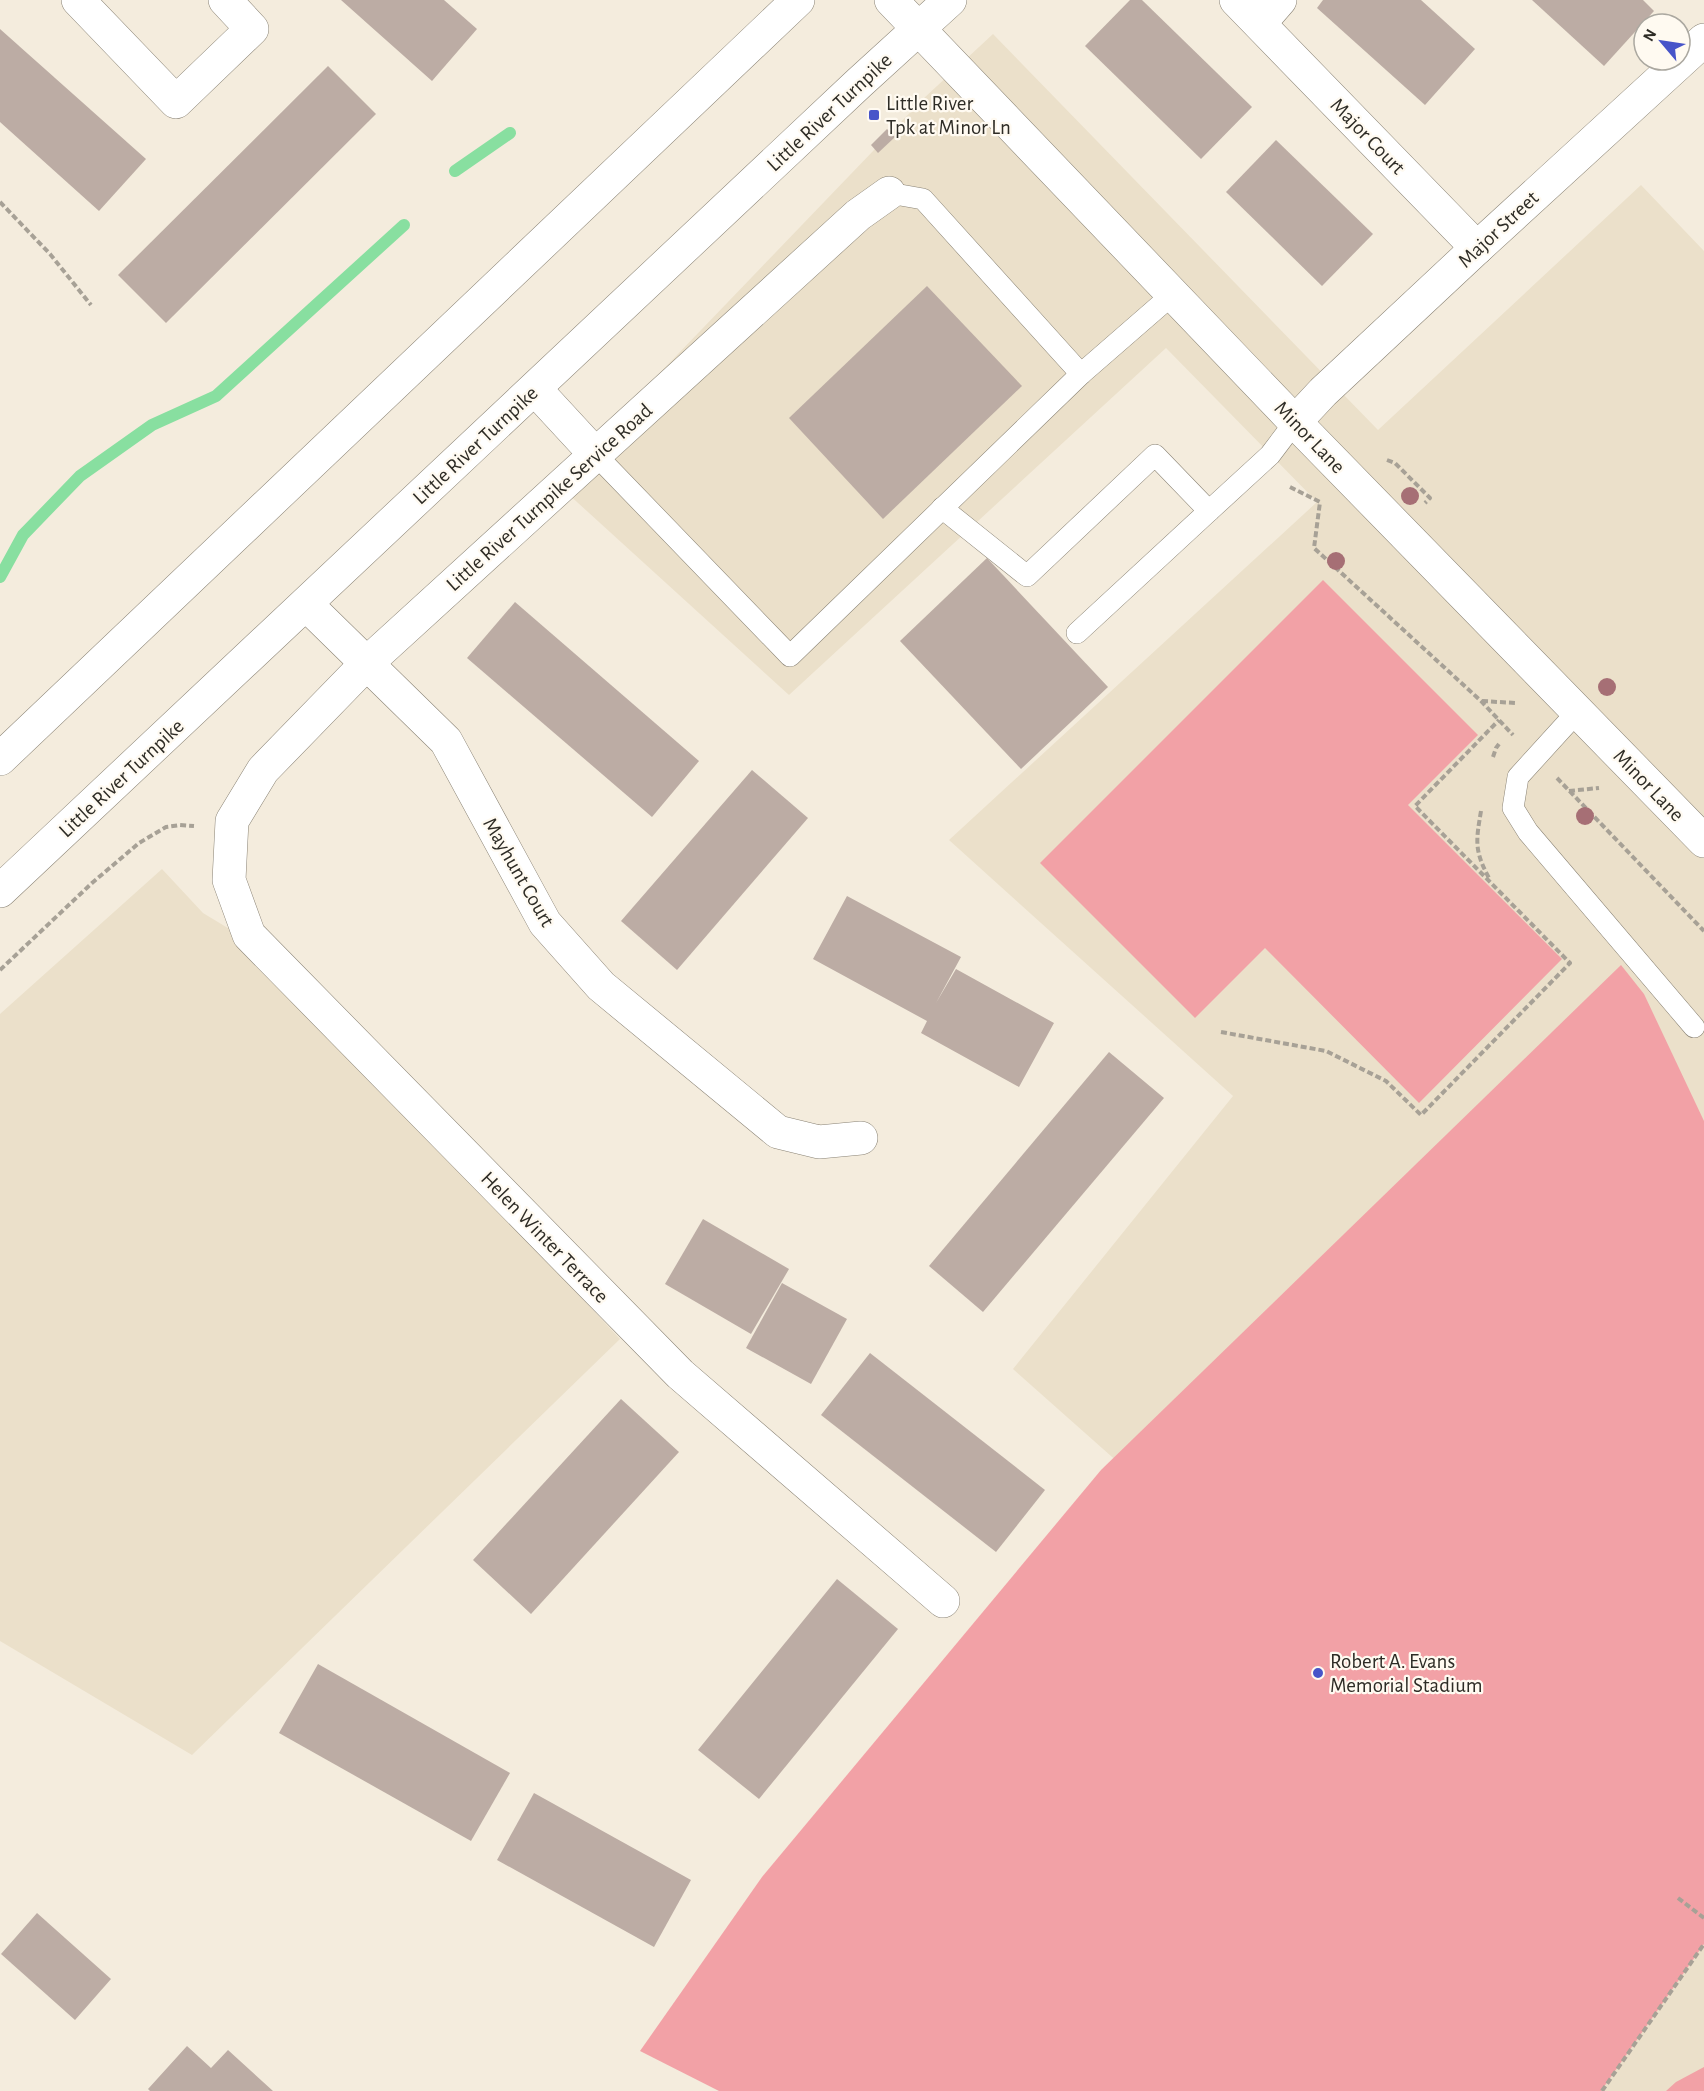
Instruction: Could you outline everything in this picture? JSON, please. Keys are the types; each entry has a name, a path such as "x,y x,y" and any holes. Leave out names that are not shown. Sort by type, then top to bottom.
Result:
{"street":[{"path":"78,0 176,102 252,29 225,0"},
{"path":"0,759 798,0"},
{"name":"Minor Lane","path":"891,0 1295,422 1704,841"},
{"name":"Little River Turnpike","path":"0,891 858,82 950,0"},
{"name":"Major Court","path":"1236,0 1270,12 1477,248"},
{"name":"Major Street","path":"1295,422 1323,392 1477,248 1704,40"},
{"name":"Little River Turnpike Service Road","path":"218,824 263,770 367,663 858,215 889,193"},
{"path":"535,389 596,454"},
{"name":"Mayhunt Court","path":"306,604 446,741 545,923 601,986 778,1132 819,1142 861,1138"},
{"name":"Helen Winter Terrace","path":"218,824 229,880 249,935 680,1374 943,1600"}],"lane":[{"path":"889,193 922,200 1082,374"},
{"path":"596,454 790,656 1082,374 1173,294"},
{"path":"1077,633 1270,455 1295,422"},
{"path":"942,508 1028,576 1155,455 1209,511"},
{"path":"1578,711 1518,777 1513,808 1528,832 1694,1027"}],"path":[{"path":"0,202 50,254 91,305"},
{"path":"1290,487 1320,502 1314,548 1481,701 1518,740"},
{"path":"1221,1032 1326,1051 1386,1081 1421,1114 1570,963 1415,806 1499,720"},
{"path":"1554,776 1704,931"},
{"path":"0,970 92,883 149,836 174,825 218,824"},
{"path":"1678,1898 1704,1918"},
{"path":"1602,2091 1704,1944"}],"shaded area":[{"path":"993,34 1378,430 1641,185 1704,251 1704,2091 757,2091 1138,1480 1013,1369 1233,1096 949,840 1317,502 1166,348 789,695 555,482 923,99"},
{"path":"1323,580 1478,735 1408,805 1562,959 1419,1103 1265,948 1195,1018 1040,863"},
{"path":"162,869 203,913 246,939 620,1339 192,1755 0,1641 0,1014"},
{"name":"Robert A. Evans Memorial Stadium","path":"1621,965 1644,994 1704,1121 1704,1944 1601,2091 719,2091 640,2051 762,1877 1101,1470"},
{"path":"1704,2067 1704,2091 1666,2091 1676,2082"}],"building":[{"path":"341,0 444,0 477,29 432,81"},
{"path":"1130,0 1142,0 1252,107 1201,159 1085,46"},
{"path":"1323,0 1421,0 1475,49 1425,105 1317,8"},
{"path":"1532,0 1643,0 1654,11 1632,12 1632,35 1604,66"},
{"path":"0,29 146,159 99,211 0,122"},
{"path":"328,66 376,114 166,323 118,275"},
{"path":"887,129 895,137 878,153 871,145"},
{"path":"1276,140 1373,234 1322,286 1226,192"},
{"path":"927,286 1022,386 883,519 789,418"},
{"path":"987,558 1108,687 1021,769 900,641"},
{"path":"515,602 699,761 652,817 467,658"},
{"path":"752,770 808,818 677,970 621,921"},
{"path":"847,896 961,957 936,1003 956,969 1054,1023 1019,1087 921,1033 927,1021 813,959"},
{"path":"1109,1052 1164,1098 983,1312 929,1266"},
{"path":"703,1219 789,1269 751,1334 665,1284"},
{"path":"782,1283 847,1319 811,1384 746,1348"},
{"path":"870,1353 1045,1490 996,1552 821,1415"},
{"path":"621,1399 679,1452 531,1614 473,1560"},
{"path":"837,1579 898,1629 759,1799 698,1750"},
{"path":"318,1664 510,1773 471,1841 279,1733"},
{"path":"534,1793 691,1880 654,1947 497,1860"},
{"path":"37,1913 111,1979 75,2020 1,1954"},
{"path":"187,2046 211,2068 228,2050 273,2091 150,2091 148,2089"}],"waterway":[{"path":"455,171 510,133"},
{"path":"0,577 23,535 80,476 152,425 216,396 404,225"}],"place":[{"name":"Little River Tpk at Minor Ln","path":"874,115"},
{"name":"Robert A. Evans Memorial Stadium","path":"1318,1673"}]}
